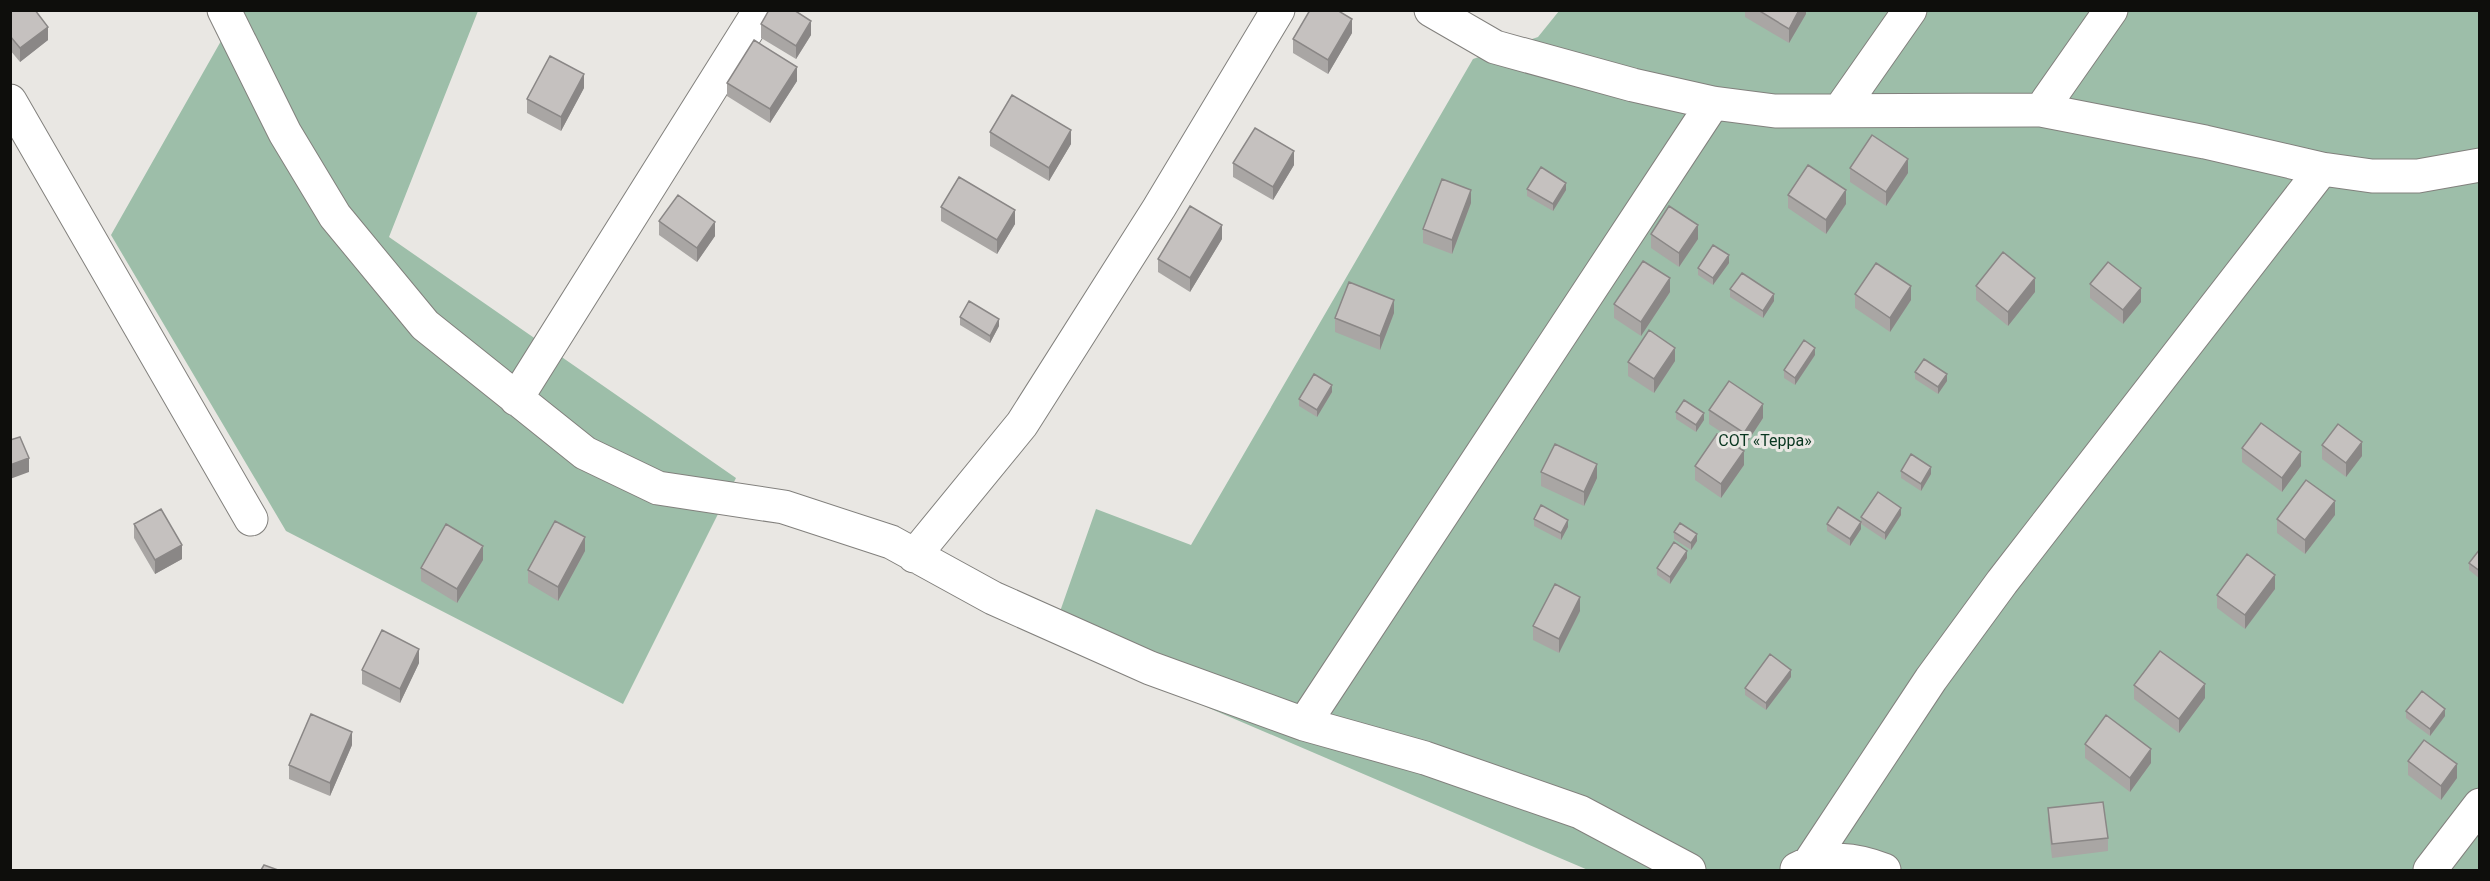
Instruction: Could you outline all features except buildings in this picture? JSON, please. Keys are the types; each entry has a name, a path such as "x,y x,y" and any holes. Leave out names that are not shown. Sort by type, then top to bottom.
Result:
{"street":[{"path":"224,10 285,133 334,216 425,325 585,453 657,488 784,507 891,542 993,598 1139,663 1304,724 1436,762 1580,812 1689,870"},
{"path":"516,399 760,10"},
{"path":"914,556 1022,424 1159,208 1278,10"},
{"path":"1431,10 1495,47 1633,85 1713,103 1775,111 2041,110 2205,142 2322,169 2372,176 2418,176 2480,165"},
{"path":"1840,110 1910,10"},
{"path":"2041,110 2111,10"},
{"path":"10,101 251,519"},
{"path":"1304,724 1713,103"},
{"path":"1802,866 1931,679 2002,582 2322,169"},
{"path":"2430,870 2480,805"},
{"path":"1802,866 1843,860 1872,865 1884,870"}],"green space":[{"path":"238,11 478,11 389,237 736,478 623,704 286,531 111,235"},
{"name":"СОТ «Терра»","path":"1559,11 2479,11 2479,870 1588,870 1050,640 1096,509 1191,545 1473,59 1538,37"}]}
